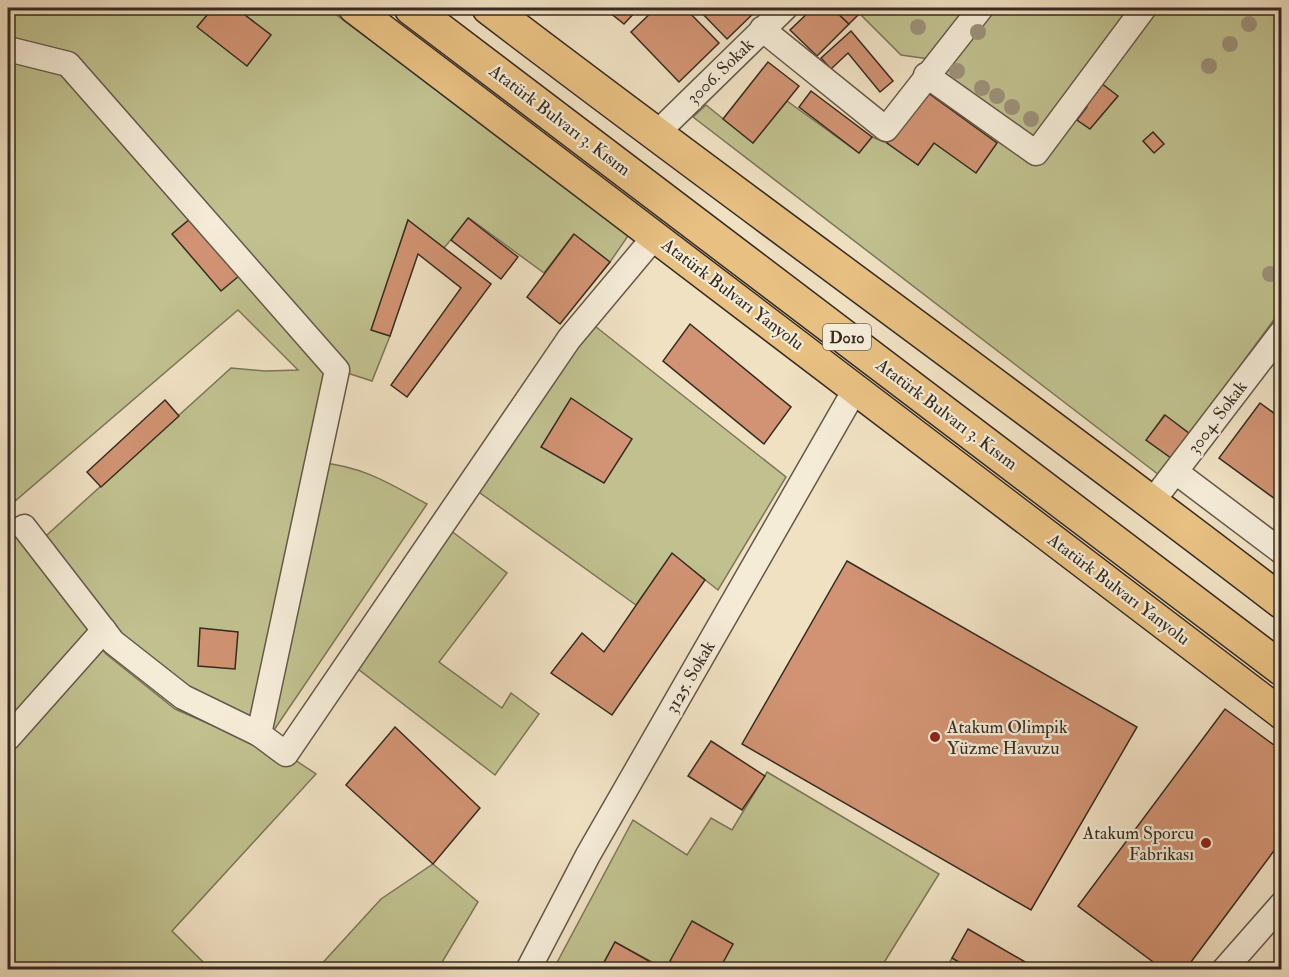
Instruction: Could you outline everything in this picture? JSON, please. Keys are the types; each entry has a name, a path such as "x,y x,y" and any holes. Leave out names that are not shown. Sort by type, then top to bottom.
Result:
{"highway":[{"name":"Atatürk Bulvarı 3. Kısım","path":"411,8 1281,669"},
{"name":"D010","path":"489,8 655,135 1152,502 1281,602"}],"main road":[{"name":"Atatürk Bulvarı Yanyolu","path":"354,8 656,235 1281,714"}],"street":[{"name":"3006. Sokak","path":"655,135 785,8"},
{"path":"762,29 886,129 926,75 981,8"},
{"path":"926,75 1036,153 1144,8"},
{"path":"8,49 68,64 337,370 259,734"},
{"path":"24,527 113,642 183,697 259,734 286,754 568,339 656,235"},
{"name":"3004. Sokak","path":"1152,502 1281,332"},
{"name":"3125. Sokak","path":"528,969 588,855 856,388"},
{"path":"1176,472 1281,552"},
{"path":"8,738 104,630"},
{"path":"1225,969 1281,904"}],"green space":[{"path":"8,8 327,8 630,233 610,262 573,235 544,273 469,218 444,248 408,220 372,330 390,336 372,381 338,370 318,462 362,472 387,482 427,504 272,733 259,734 104,631 8,738 8,516 24,527 37,544 231,368 265,371 298,370 238,310 8,507","holes":["190,219 238,276 173,233"]},
{"path":"865,8 1281,8 1281,310 1190,434 1164,415 1147,440 1171,458 1159,475 693,117 706,105 753,143 787,101 859,153 872,137 887,143 918,165 934,143 976,172 1005,131 929,59 901,55 859,13"},
{"path":"586,319 786,477 718,590 672,554 636,605 469,485"},
{"path":"442,524 507,573 439,662 502,708 511,693 539,714 495,775 349,662"},
{"path":"96,642 106,654 175,709 251,742 286,754 316,774 172,931 210,969 8,969 8,739"},
{"path":"767,772 939,874 880,969 719,969 733,944 692,922 671,961 682,969 665,969 615,942 600,969 553,970 633,820 687,855 711,818 732,830"},
{"path":"433,864 478,902 438,969 317,969 381,899"},
{"path":"952,958 972,969 945,970"}],"building":[{"path":"213,8 236,8 271,35 247,66 197,27"},
{"path":"604,8 639,8 624,24"},
{"path":"656,8 685,8 719,43 679,82 631,32"},
{"path":"697,8 759,8 727,39"},
{"path":"813,8 832,8 849,24 817,56 790,30"},
{"path":"832,8 865,8 849,24"},
{"path":"851,31 893,81 880,92 848,53 831,69 821,58"},
{"path":"768,62 799,86 753,143 723,119"},
{"path":"1101,83 1118,96 1090,129 1077,120 1087,107 1084,105"},
{"path":"924,90 997,143 976,173 934,143 918,165 887,143"},
{"path":"811,91 872,137 859,153 799,107"},
{"path":"1153,132 1164,144 1154,153 1143,141"},
{"path":"468,218 518,257 501,279 451,240"},
{"path":"190,219 239,276 221,291 172,234"},
{"path":"408,220 491,284 407,397 391,385 461,288 418,254 390,336 371,330"},
{"path":"574,234 610,262 560,324 527,297"},
{"path":"690,324 791,407 764,444 663,361"},
{"path":"571,398 632,439 604,483 541,447"},
{"path":"165,400 179,416 101,487 87,472"},
{"path":"1260,403 1282,419 1282,504 1219,458"},
{"path":"1165,415 1190,434 1171,458 1146,440"},
{"path":"672,553 705,580 612,715 551,673 582,633 604,652"},
{"path":"847,561 1137,727 1031,910 742,744"},
{"path":"200,628 238,632 235,669 198,666"},
{"path":"1225,709 1282,751 1282,840 1185,970 1164,970 1078,906"},
{"path":"395,727 480,808 433,864 346,785"},
{"path":"711,741 765,776 742,810 688,776"},
{"path":"692,921 733,944 719,970 686,970 670,961"},
{"path":"968,929 1039,970 972,970 952,958"},
{"path":"615,942 665,970 600,970"},
{"path":"1282,958 1282,970 1272,970"}],"place":[{"name":"Atakum Olimpik Yüzme Havuzu","path":"935,737"},
{"name":"Atakum Sporcu Fabrikası","path":"1206,843"}]}
